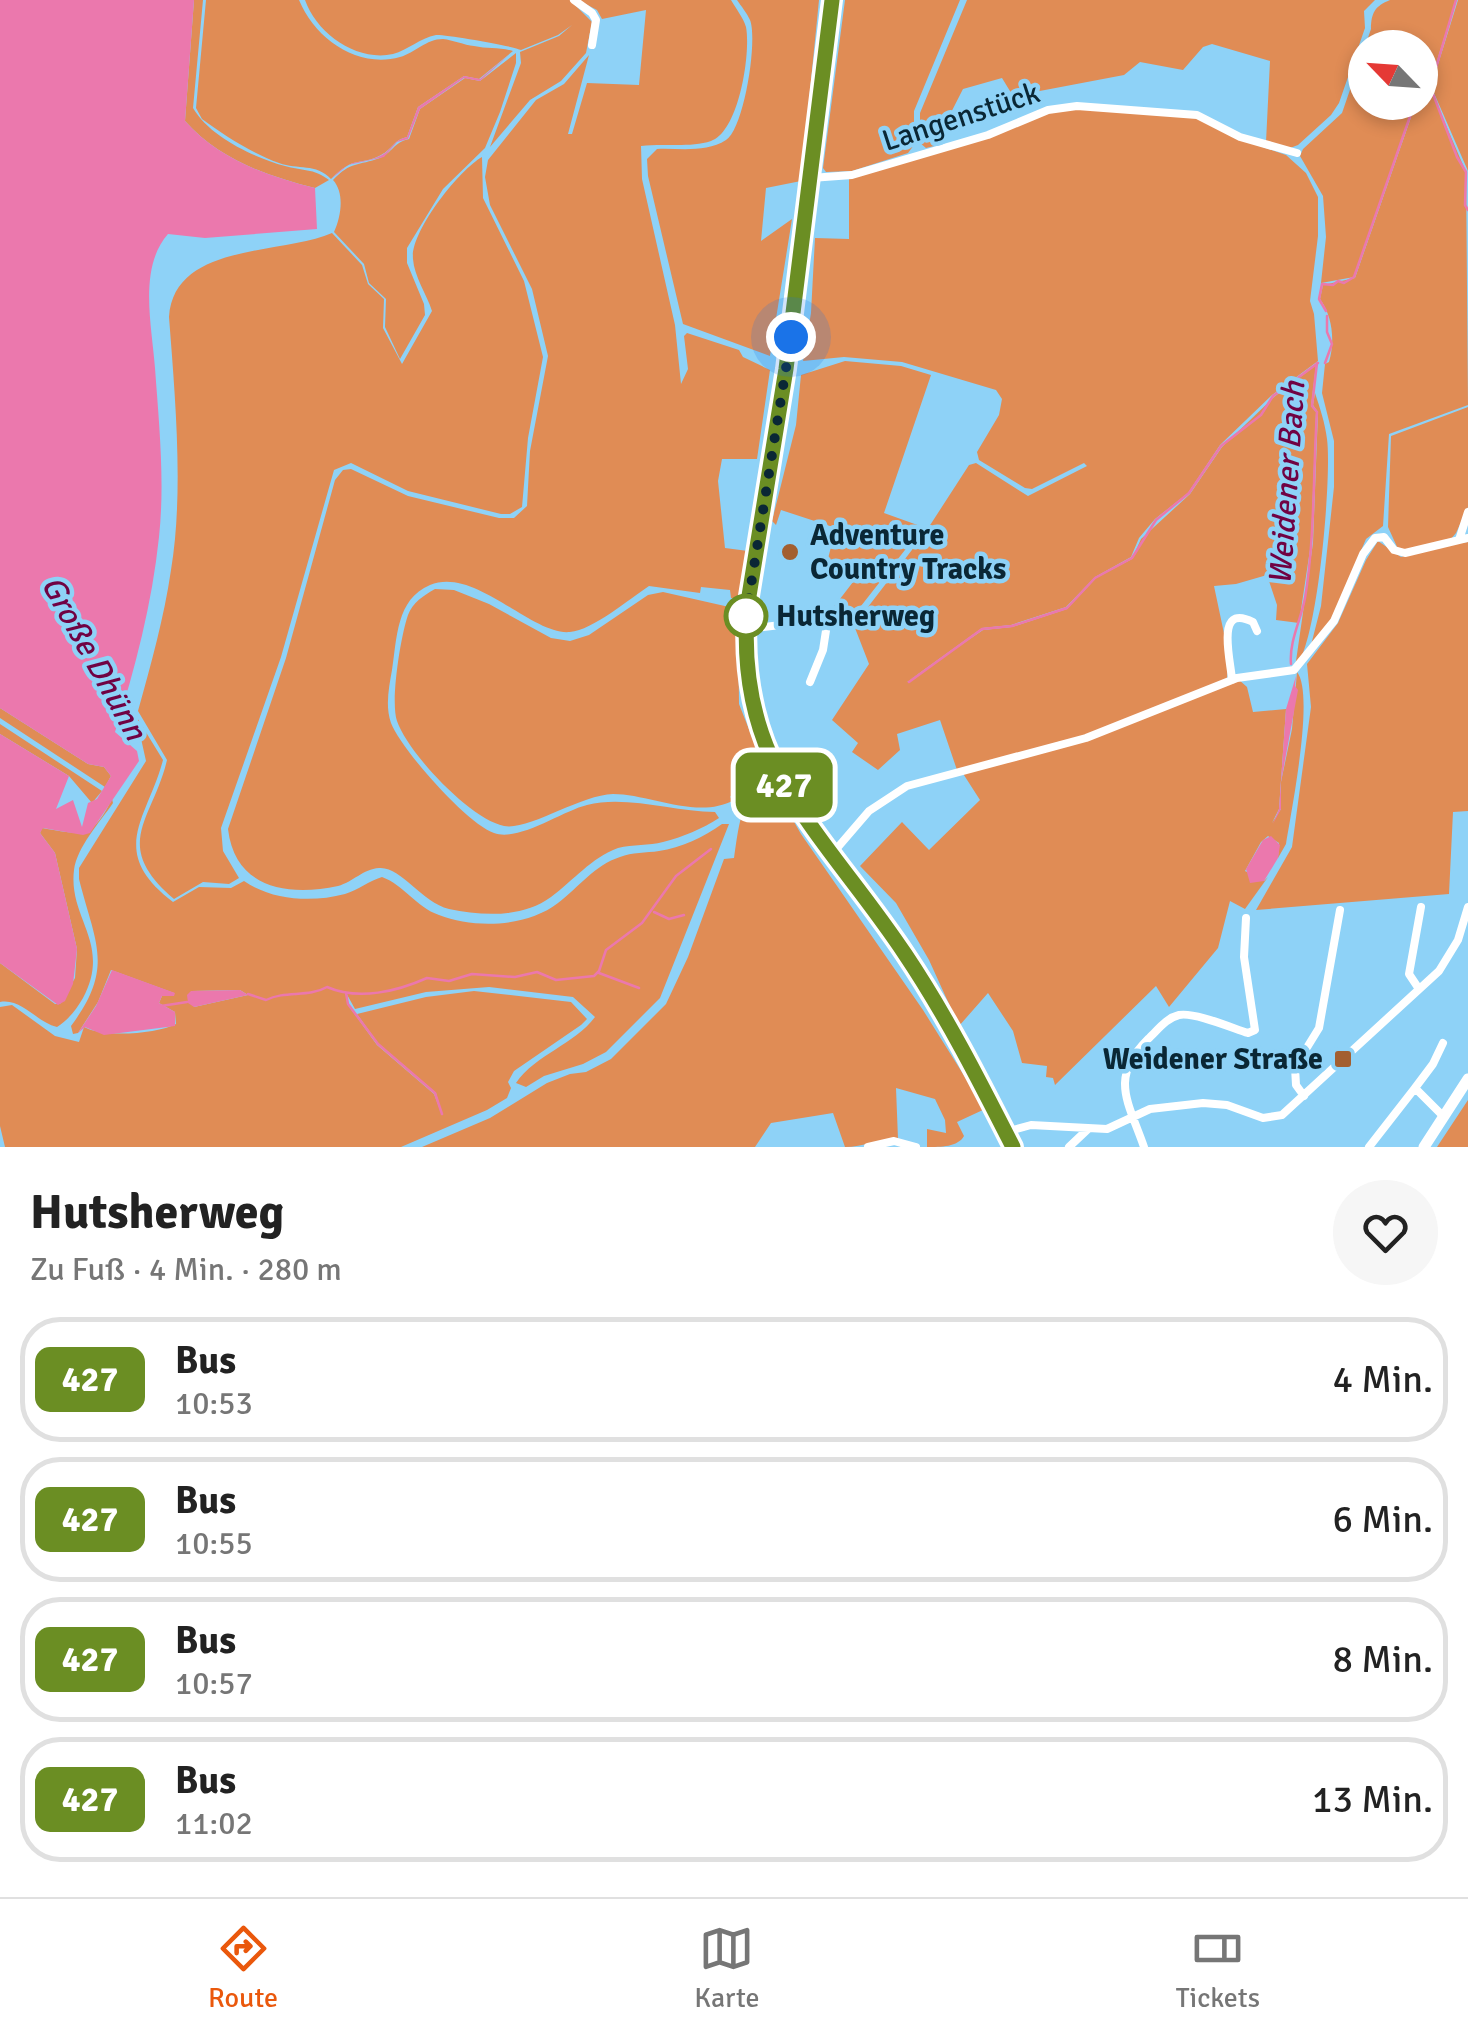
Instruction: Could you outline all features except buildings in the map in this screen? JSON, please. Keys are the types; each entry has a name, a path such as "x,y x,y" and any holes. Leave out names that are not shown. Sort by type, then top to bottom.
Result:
{"main road":[{"path":"832,0 786,369 746,629 753,705 765,744 798,809 906,955 1014,1147"},
{"path":"1424,1147 1468,1079"}],"street":[{"path":"574,0 596,20 592,46"},
{"name":"Langenstück","path":"811,178 852,175 988,135 1048,110 1077,106 1198,114 1240,137 1297,153"},
{"path":"832,854 857,823 907,786 1086,738 1232,680 1284,673 1300,666 1340,611 1372,540 1384,537 1394,550 1404,553 1463,539 1468,512"},
{"path":"1232,680 1226,634 1229,624 1236,618 1246,618 1257,631"},
{"path":"746,629 804,622 850,625 855,620"},
{"path":"810,682 823,650 826,624"},
{"path":"1420,989 1409,974 1421,907"},
{"path":"1006,1132 1031,1125 1107,1129 1150,1110 1213,1103 1274,1118 1304,1096 1440,971 1451,955 1468,907"},
{"path":"1304,1096 1296,1085 1295,1067 1318,1028 1340,910"},
{"path":"1144,1147 1125,1087 1126,1065 1167,1020 1190,1016 1248,1033 1255,1030 1244,956 1246,918"},
{"path":"1369,1147 1434,1064 1443,1043"},
{"path":"1415,1088 1444,1116"},
{"path":"1069,1147 1088,1129"},
{"path":"868,1147 894,1141 916,1147"}],"shaded area":[{"path":"194,0 203,0 193,108 221,137 246,151 329,180 315,188 261,172 213,146 185,121"},
{"path":"206,0 299,0 327,38 354,55 369,59 400,57 443,39 513,51 479,79 464,76 418,107 407,137 385,153 352,164 331,179 319,171 286,165 259,154 202,119 196,108"},
{"path":"305,0 570,0 592,22 586,53 561,81 530,100 490,147 521,63 520,52 559,36 572,25 521,50 436,35 393,54 366,54 329,34"},
{"path":"578,0 731,0 746,27 747,55 741,90 721,135 695,144 641,146 642,179 675,325 681,384 688,369 684,336 687,333 739,350 743,357 770,370 757,459 722,459 718,481 725,548 748,551 740,598 731,598 730,590 701,587 700,593 649,586 600,620 570,632 538,624 466,585 430,585 410,600 400,621 389,690 389,717 397,735 436,784 468,816 494,833 516,833 602,802 715,812 719,818 670,840 608,852 551,897 515,912 489,914 449,909 395,873 379,868 338,886 319,889 266,884 241,864 228,829 286,658 335,480 343,470 351,469 408,496 499,518 514,518 527,506 530,451 548,356 532,289 490,205 485,177 488,160 536,100 564,84 589,55 568,134 572,134 587,83 639,85 646,10 602,19 597,10"},
{"path":"737,0 819,0 801,181 766,188 761,241 792,219 770,356 683,324 648,176 647,159 657,149 710,147 733,133 744,102 752,46 750,20"},
{"path":"845,0 960,0 914,111 914,145 908,153 852,171 826,172 823,168"},
{"path":"967,0 1375,0 1364,11 1364,30 1348,30 1348,77 1339,103 1331,115 1290,148 1266,142 1270,61 1212,44 1203,47 1183,70 1140,62 1124,75 1013,96 1002,78 963,89 934,146 926,148 920,143 920,113"},
{"path":"1390,0 1456,0 1438,57 1438,30 1371,30 1377,8"},
{"path":"1458,0 1468,0 1468,171 1438,102 1438,65"},
{"path":"516,53 516,63 485,148 443,189 407,248 407,263 425,315 400,359 385,327 386,299 369,283 364,264 334,232 341,205 333,180 350,167 380,158 409,139 420,109 465,78 480,81"},
{"path":"1348,96 1348,120 1408,120 1354,277 1321,283 1326,237 1323,196 1300,156 1342,113"},
{"path":"1438,107 1466,172 1468,405 1389,434 1383,526 1366,539 1332,618 1310,649 1321,606 1334,487 1334,441 1322,393 1332,330 1320,299 1323,285 1355,278 1410,120 1438,120"},
{"path":"1077,109 1197,117 1239,139 1286,155 1306,173 1318,197 1310,301 1318,361 1272,395 1220,445 1188,493 1155,519 1139,538 1131,557 1095,577 1066,607 1011,625 982,628 907,682 983,630 1012,627 1067,609 1096,578 1132,559 1141,539 1190,494 1222,447 1274,397 1316,365 1311,406 1316,412 1311,543 1299,623 1276,620 1277,605 1267,575 1214,586 1229,657 1227,679 1086,736 957,770 940,720 897,734 900,750 878,770 852,752 858,743 832,720 869,664 855,628 861,616 925,533 969,465 976,463 1028,496 1087,466 1084,463 1032,489 1025,488 979,460 977,452 999,415 1002,399 996,390 902,362 844,357 803,361 811,313 815,238 849,239 849,178 1049,113"},
{"path":"482,157 483,198 524,281 543,357 528,438 522,507 501,514 408,491 351,463 334,470 281,657 221,828 223,851 239,878 229,884 203,882 174,899 155,880 140,847 141,831 167,760 138,711 165,606 175,540 177,444 169,317 175,293 190,275 210,263 332,233 362,265 368,284 384,299 383,328 402,364 432,311 413,259 419,233 449,188"},
{"path":"845,361 901,366 931,375 884,513 923,527 850,620 843,623 823,621 853,582 825,570 836,528 781,510 776,525 772,521 796,425 801,375"},
{"path":"1315,393 1327,439 1325,521 1317,594 1303,653 1295,668 1313,543 1318,412 1313,405"},
{"path":"1468,407 1468,507 1456,533 1450,540 1398,549 1388,527 1391,436"},
{"path":"1378,541 1401,557 1434,546 1468,542 1468,811 1453,812 1449,894 1256,910 1292,847 1311,707 1307,664 1338,623"},
{"path":"435,589 454,590 551,638 570,641 589,635 648,595 663,592 738,609 739,704 765,770 762,773 758,769 730,797 734,800 705,808 613,794 514,826 490,821 442,783 414,750 397,721 396,684 405,624 416,603"},
{"path":"1297,672 1302,684 1303,728 1286,844 1278,858 1279,843 1268,836 1261,842 1245,871 1264,881 1268,877 1245,909 1230,901 1218,948 1169,1007 1156,986 1055,1085 1053,1078 1046,1077 1047,1066 1022,1063 1013,1031 988,993 959,1026 929,960 896,903 860,866 902,822 929,850 980,800 962,772 1051,749 1238,679 1247,687 1253,712 1286,709 1279,809 1272,823 1281,809 1281,782 1292,729"},
{"path":"0,708 88,764 104,767 111,776 105,787 0,718"},
{"path":"136,716 163,760 142,817 136,850 153,884 173,902 199,887 231,888 244,881 279,896 319,898 345,894 382,877 439,915 484,924 516,921 558,903 611,861 629,854 676,847 729,824 660,998 606,1052 583,1064 544,1076 526,1087 516,1083 534,1064 577,1035 595,1017 573,997 489,987 426,992 355,1009 345,991 348,1005 377,1045 434,1094 442,1115 436,1093 378,1043 357,1014 426,997 474,991 571,1002 587,1019 514,1071 508,1082 511,1088 507,1098 487,1110 401,1147 5,1147 0,1126 0,1007 12,1005 55,1036 79,1042 84,1027 104,1033 130,1033 176,1024 175,1012 159,1003 162,996 174,993 111,970 98,1002 78,1033 73,1034 71,1026 93,987 98,954 79,868 146,761","holes":["240,990 248,995 194,1007 191,991"]},
{"path":"0,724 102,791 92,803 69,776 0,734"},
{"path":"769,778 801,834 923,1010 985,1109 957,1122 964,1136 961,1140 948,1146 927,1147 927,1129 946,1133 945,1120 935,1099 896,1088 898,1139 852,1147 845,1147 833,1113 771,1123 755,1147 422,1147 490,1118 547,1083 586,1072 611,1059 666,1004 724,859 734,858 746,803"},
{"path":"112,799 84,844 74,870 77,903 91,946 91,979 78,1006 57,1027 22,1007 0,1002 0,963 60,1004 75,978 77,949 55,853 40,833 42,828 77,832 92,828"},
{"path":"1468,1100 1468,1147 1437,1147"}],"water":[{"name":"Große Dhünn","path":"0,0 194,0 185,121 228,156 279,178 315,188 317,229 205,238 168,234 153,263 149,298 161,452 161,516 147,612 115,732 137,751 139,761 90,833 43,828 40,833 55,853 77,949 73,984 65,1001 58,1005 0,963 0,734 69,776 56,809 73,800 82,827 88,803 97,799 111,776 104,767 88,764 0,708"},
{"path":"510,54 480,81 464,78 420,109 408,139 397,142 407,137 418,107 464,76 480,79"},
{"path":"1296,676 1298,690 1281,782 1281,809 1273,824 1279,809 1286,709"},
{"path":"1271,836 1280,845 1278,858 1264,881 1250,883 1246,869 1263,840"},
{"path":"112,970 175,993 162,996 159,1003 175,1012 175,1026 104,1035 85,1027 78,1033 96,1006"},
{"path":"240,990 248,995 194,1007 188,1003 191,991"}],"waterway":[{"name":"Weidener Bach","path":"1438,61 1456,0"},
{"path":"1438,107 1466,172 1468,210"},
{"name":"Weidener Bach","path":"1326,311 1319,299 1322,284 1344,283 1354,277 1409,120"},
{"name":"Weidener Bach","path":"1325,363 1332,344 1327,316"},
{"name":"Weidener Bach","path":"1291,664 1311,552 1317,412 1312,406 1317,363"},
{"path":"909,682 982,629 1012,626 1067,608 1095,578 1132,558 1156,520 1189,493 1221,446 1261,415 1273,396 1318,363"},
{"path":"248,994 266,1000 327,987 352,993 378,993 427,978 449,981 472,974 515,977 537,972 556,980 594,976 606,950 642,923 676,876 711,849"},
{"path":"654,912 669,919 684,915"},
{"path":"599,973 639,988"},
{"path":"346,993 348,1004 378,1044 435,1093 442,1114"},
{"path":"161,1006 187,1002"}],"bus line":[{"name":"427","path":"832,0 796,305 748,602 746,629 753,705 765,744 790,795 906,955 1013,1147"}],"place":[{"name":"Adventure Country Tracks","path":"790,552"},
{"name":"Hutsherweg","path":"746,616"},
{"name":"Weidener Straße","path":"1343,1059"}],"route":[{"path":"746,616 791,337"}]}
